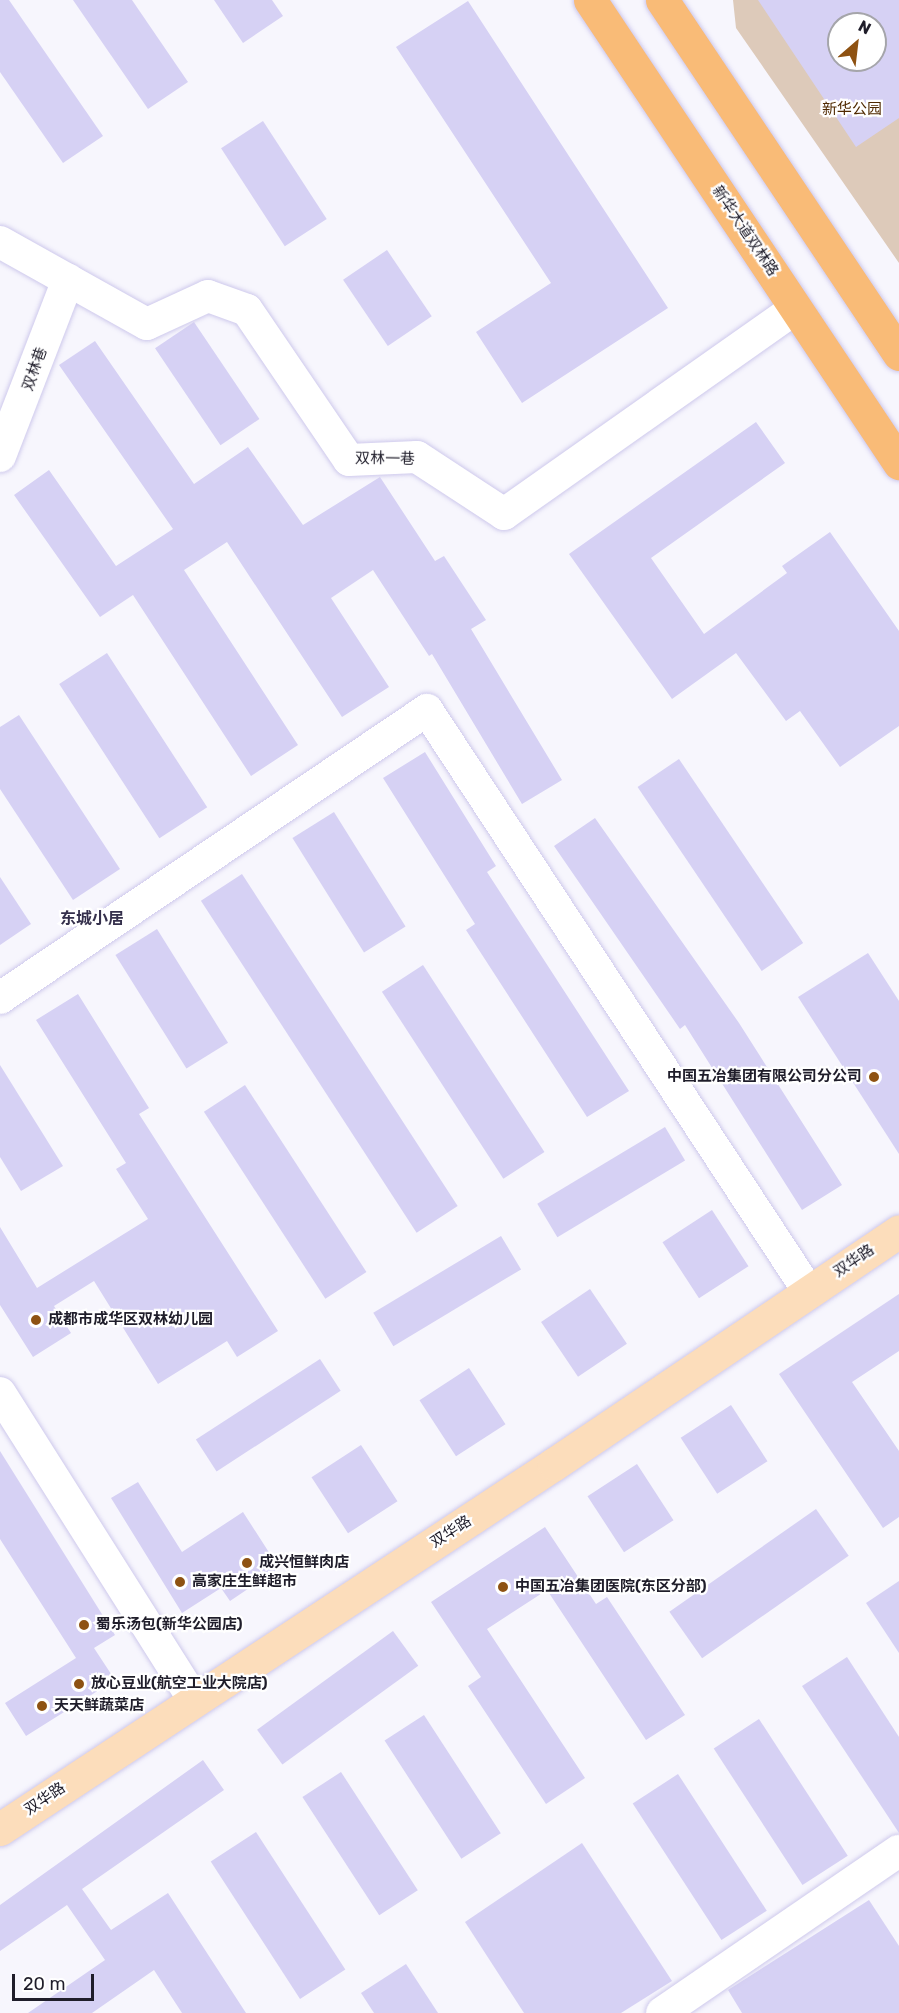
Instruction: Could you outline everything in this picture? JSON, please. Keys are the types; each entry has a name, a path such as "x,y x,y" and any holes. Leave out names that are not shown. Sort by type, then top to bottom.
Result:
{"main road":[{"name":"新华大道双林路","path":"590,0 899,463"},
{"path":"662,0 899,354"}],"street":[{"name":"双林一巷","path":"0,242 147,324 208,296 247,310 349,460 417,457 504,514 796,308"},
{"name":"双林巷","path":"0,456 68,280"},
{"path":"0,998 427,710 809,1292"},
{"name":"双华路","path":"0,1829 899,1231"},
{"path":"0,1393 194,1700"},
{"path":"662,2013 899,1851"}],"green space":[{"name":"新华公园","path":"733,0 899,0 899,263 736,28"}],"building":[{"path":"0,0 9,0 103,136 63,163 0,72"},
{"path":"73,0 132,0 188,82 148,109"},
{"path":"214,0 272,0 283,16 243,43"},
{"path":"758,0 899,0 899,118 856,147"},
{"path":"468,1 668,308 522,403 476,332 551,283 396,47"},
{"path":"263,121 327,219 285,246 221,148"},
{"path":"387,250 432,316 388,346 343,280"},
{"path":"194,322 259,419 220,445 155,348"},
{"path":"95,341 194,484 248,447 303,525 380,477 435,561 444,556 486,620 471,629 562,780 522,804 432,654 429,656 373,570 331,598 389,687 342,717 227,542 184,570 298,745 251,776 133,595 100,617 14,495 49,470 116,566 173,529 59,365"},
{"path":"756,422 785,463 651,558 704,634 787,573 782,566 830,532 899,631 899,726 840,767 800,711 786,721 736,653 672,699 569,554"},
{"path":"107,653 207,807 159,838 59,684"},
{"path":"19,715 120,869 73,900 0,789 0,727"},
{"path":"425,752 496,866 487,872 629,1091 587,1117 466,930 475,924 383,778"},
{"path":"679,759 803,943 762,971 638,787"},
{"path":"334,812 406,926 364,952 292,838"},
{"path":"595,818 739,1023 842,1185 802,1210 685,1025 680,1029 554,846"},
{"path":"242,874 458,1206 417,1233 201,901"},
{"path":"0,877 31,924 0,945"},
{"path":"157,929 228,1043 186,1069 115,955"},
{"name":"中国五冶集团有限公司分公司","path":"868,953 899,1001 899,1154 798,997"},
{"path":"423,965 544,1152 503,1179 382,992"},
{"path":"78,994 149,1108 139,1114 278,1331 237,1357 227,1341 158,1384 94,1281 54,1306 71,1333 33,1357 0,1305 0,1227 37,1288 148,1219 116,1169 126,1163 36,1020"},
{"path":"0,1065 63,1166 21,1191 0,1157"},
{"path":"245,1085 366,1272 325,1299 204,1112"},
{"path":"665,1127 685,1160 557,1237 537,1204"},
{"path":"712,1210 748,1266 699,1298 663,1242"},
{"path":"501,1236 521,1269 393,1346 373,1313"},
{"path":"590,1289 627,1344 578,1377 541,1322"},
{"path":"899,1294 899,1351 852,1382 899,1451 899,1517 883,1528 779,1374"},
{"path":"320,1359 341,1391 217,1471 196,1440"},
{"path":"469,1368 505,1424 456,1456 420,1400"},
{"path":"731,1405 767,1461 717,1494 681,1438"},
{"path":"361,1445 397,1501 348,1533 312,1477"},
{"path":"0,1451 115,1635 94,1648 115,1680 26,1736 5,1703 76,1658 0,1539"},
{"path":"637,1464 673,1520 624,1552 588,1496"},
{"path":"138,1482 182,1552 243,1512 279,1568 230,1601 221,1588 182,1613 111,1498"},
{"path":"816,1509 849,1556 702,1658 669,1612"},
{"path":"545,1527 596,1604 607,1597 685,1715 646,1740 547,1590 487,1629 585,1778 546,1804 468,1686 481,1677 431,1602"},
{"path":"899,1581 899,1653 866,1603"},
{"path":"393,1631 418,1666 282,1765 257,1730"},
{"path":"847,1657 899,1737 899,1833 802,1686"},
{"path":"424,1715 501,1833 461,1859 385,1741"},
{"path":"759,1719 848,1856 802,1885 714,1748"},
{"path":"203,1760 224,1790 82,1889 111,1930 168,1893 246,2013 182,2013 154,1970 92,2013 28,2013 105,1960 67,1905 0,1951 0,1905"},
{"path":"341,1772 418,1890 379,1915 302,1797"},
{"path":"678,1774 767,1911 721,1940 633,1803"},
{"path":"256,1832 345,1970 300,1999 211,1861"},
{"path":"582,1843 672,1981 621,2013 524,2013 465,1922"},
{"path":"869,1900 899,1946 899,2013 742,2013 728,1990"},
{"path":"406,1964 438,2013 374,2013 361,1993"}],"place":[{"name":"中国五冶集团有限公司分公司","path":"874,1077"},
{"name":"成都市成华区双林幼儿园","path":"36,1320"},
{"name":"成兴恒鲜肉店","path":"247,1563"},
{"name":"高家庄生鲜超市","path":"180,1582"},
{"name":"中国五冶集团医院(东区分部)","path":"503,1587"},
{"name":"蜀乐汤包(新华公园店)","path":"84,1625"},
{"name":"放心豆业(航空工业大院店)","path":"79,1684"},
{"name":"天天鲜蔬菜店","path":"42,1706"}],"district":[{"name":"东城小居","path":"92,919"}]}
